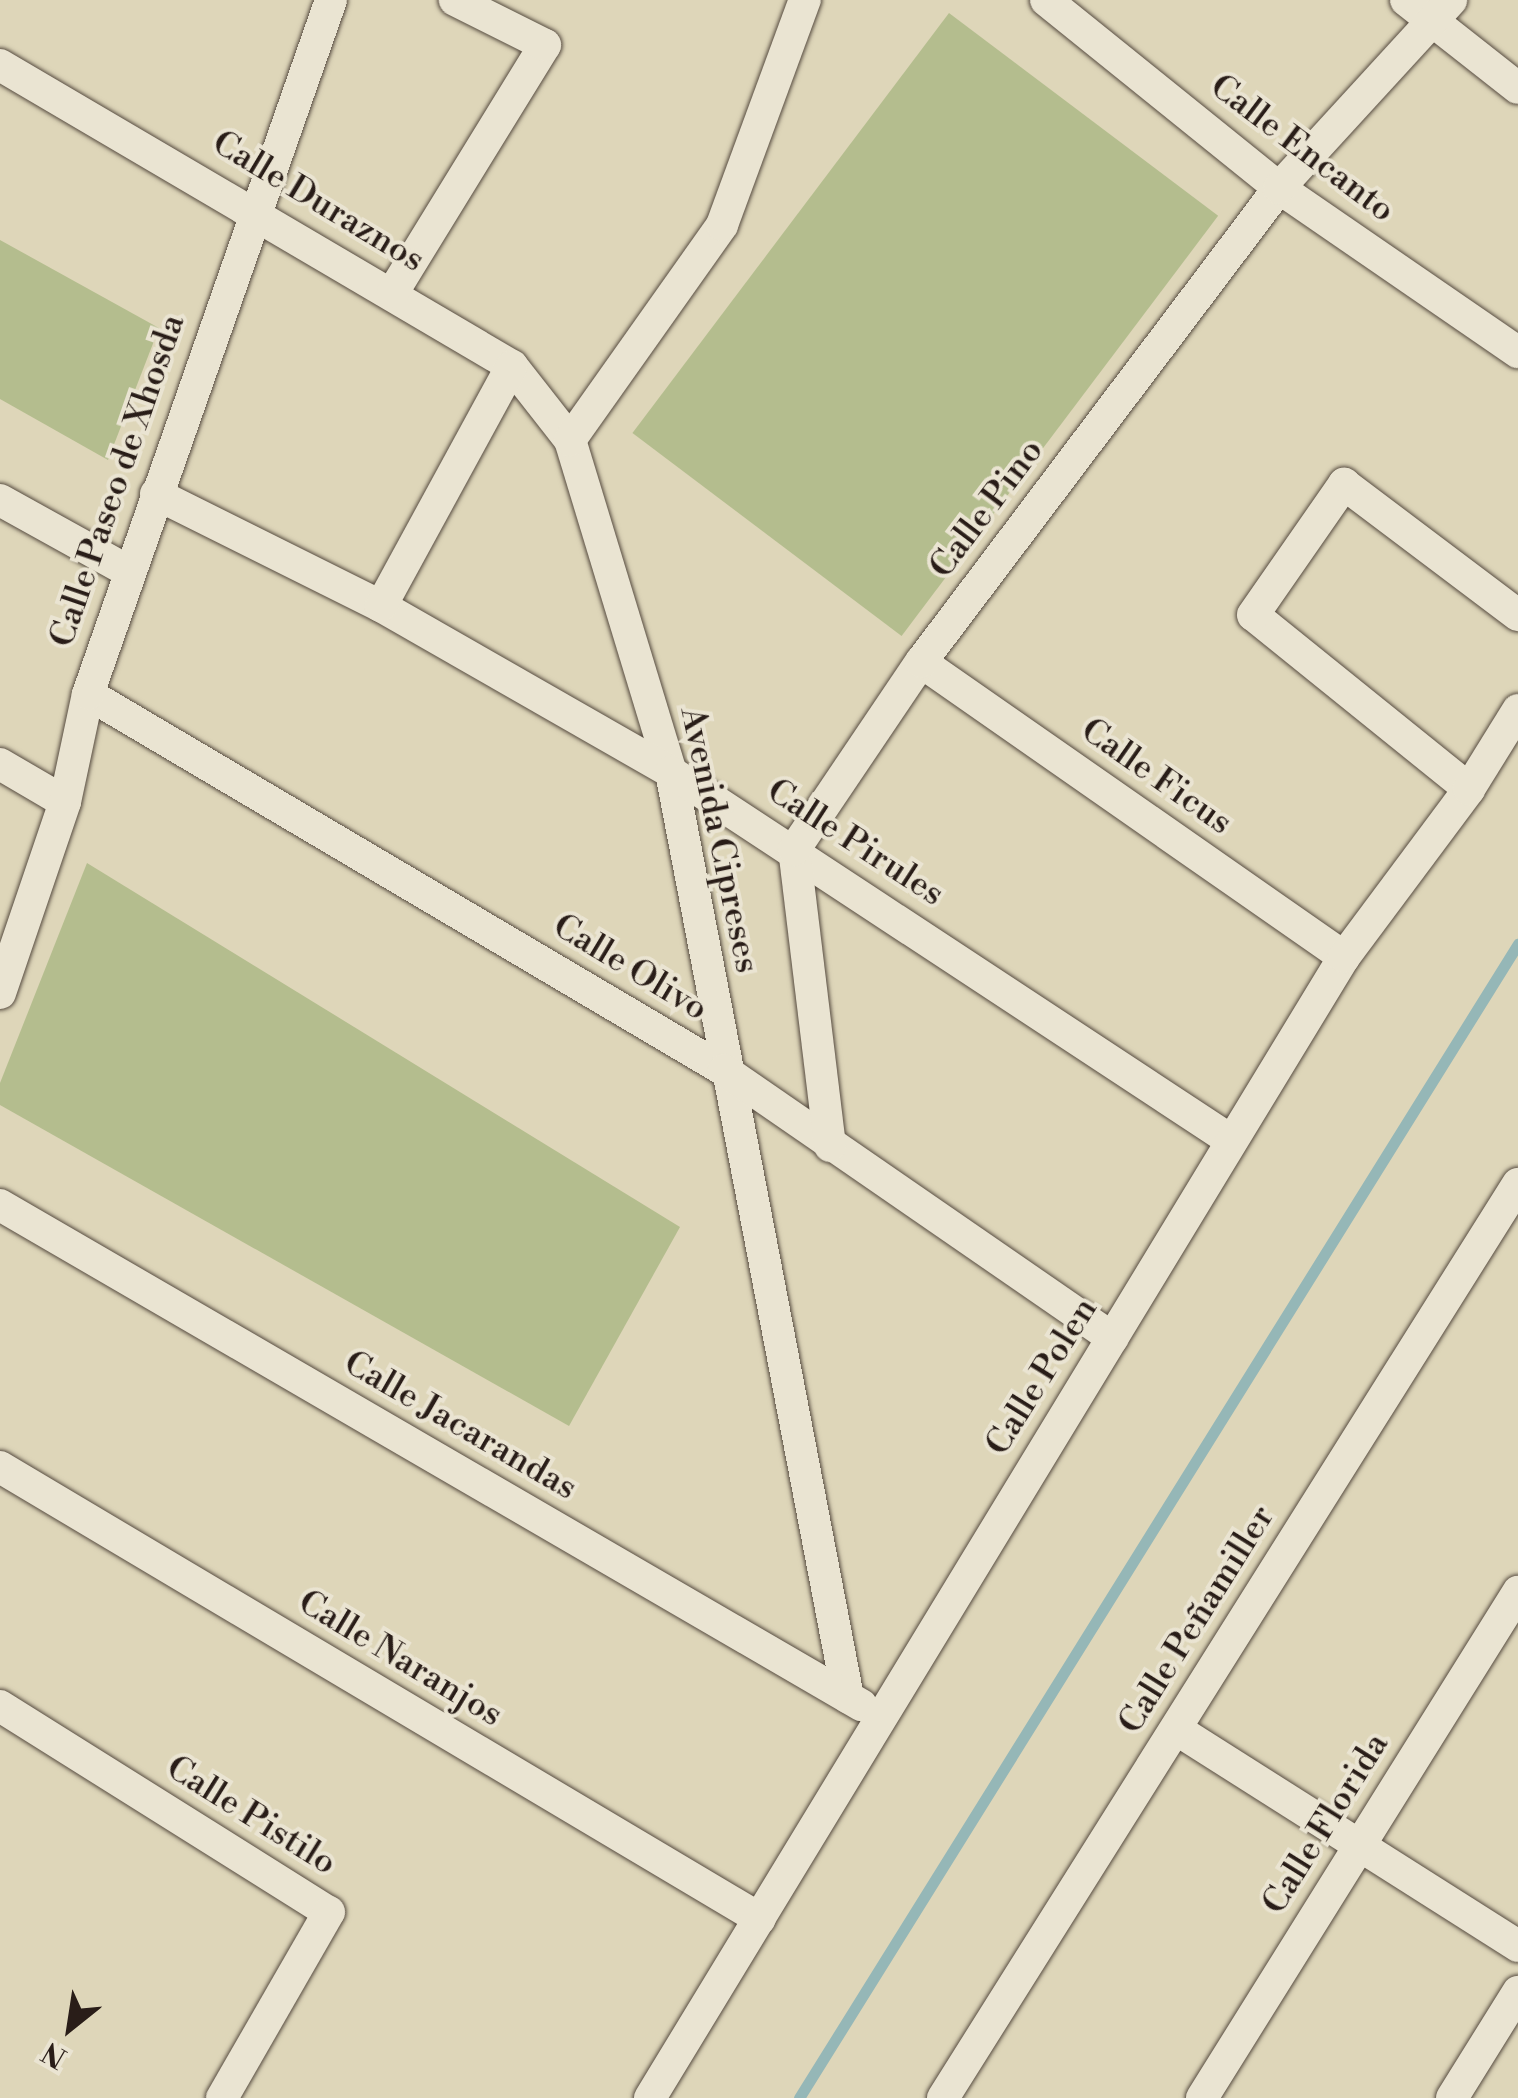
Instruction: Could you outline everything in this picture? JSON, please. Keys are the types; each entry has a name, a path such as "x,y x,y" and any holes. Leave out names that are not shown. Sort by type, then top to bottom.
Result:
{"street":[{"name":"Calle Paseo de Xhosda","path":"1,990 65,802 88,694 254,209 331,0"},
{"path":"393,292 545,45 455,0"},
{"path":"570,440 722,225 805,0"},
{"name":"Calle Encanto","path":"1046,0 1279,188 1518,352"},
{"path":"1406,0 1443,12 1518,88"},
{"name":"Calle Pino","path":"794,850 921,662 1279,188 1443,12"},
{"name":"Calle Duraznos","path":"0,65 254,209 512,366 570,440"},
{"path":"381,606 512,366"},
{"name":"Avenida Cipreses","path":"570,440 670,772 724,1070 848,1697"},
{"path":"1469,789 1253,615 1344,484 1518,615"},
{"name":"Calle Pirules","path":"156,494 381,606 670,772 1232,1141"},
{"path":"0,500 130,572"},
{"name":"Calle Ficus","path":"921,662 1344,956"},
{"name":"Calle Olivo","path":"88,694 724,1070 1113,1338"},
{"name":"Calle Polen","path":"650,2098 1344,956 1469,789 1518,710"},
{"path":"0,764 65,802"},
{"path":"794,850 830,1146"},
{"name":"Calle Peñamiller","path":"943,2098 1518,1184"},
{"name":"Calle Jacarandas","path":"0,1205 880,1716"},
{"name":"Calle Naranjos","path":"0,1468 760,1920"},
{"name":"Calle Florida","path":"1202,2098 1518,1592"},
{"name":"Calle Pistilo","path":"0,1706 330,1912 222,2098"},
{"path":"1176,1729 1518,1946"},
{"path":"1452,2098 1518,1992"}],"green space":[{"path":"949,13 1218,216 902,636 632,433"},
{"path":"0,240 159,328 108,460 0,399"},
{"path":"87,863 680,1227 569,1426 0,1105 0,1083"}],"waterway":[{"path":"799,2098 1518,944"}]}
